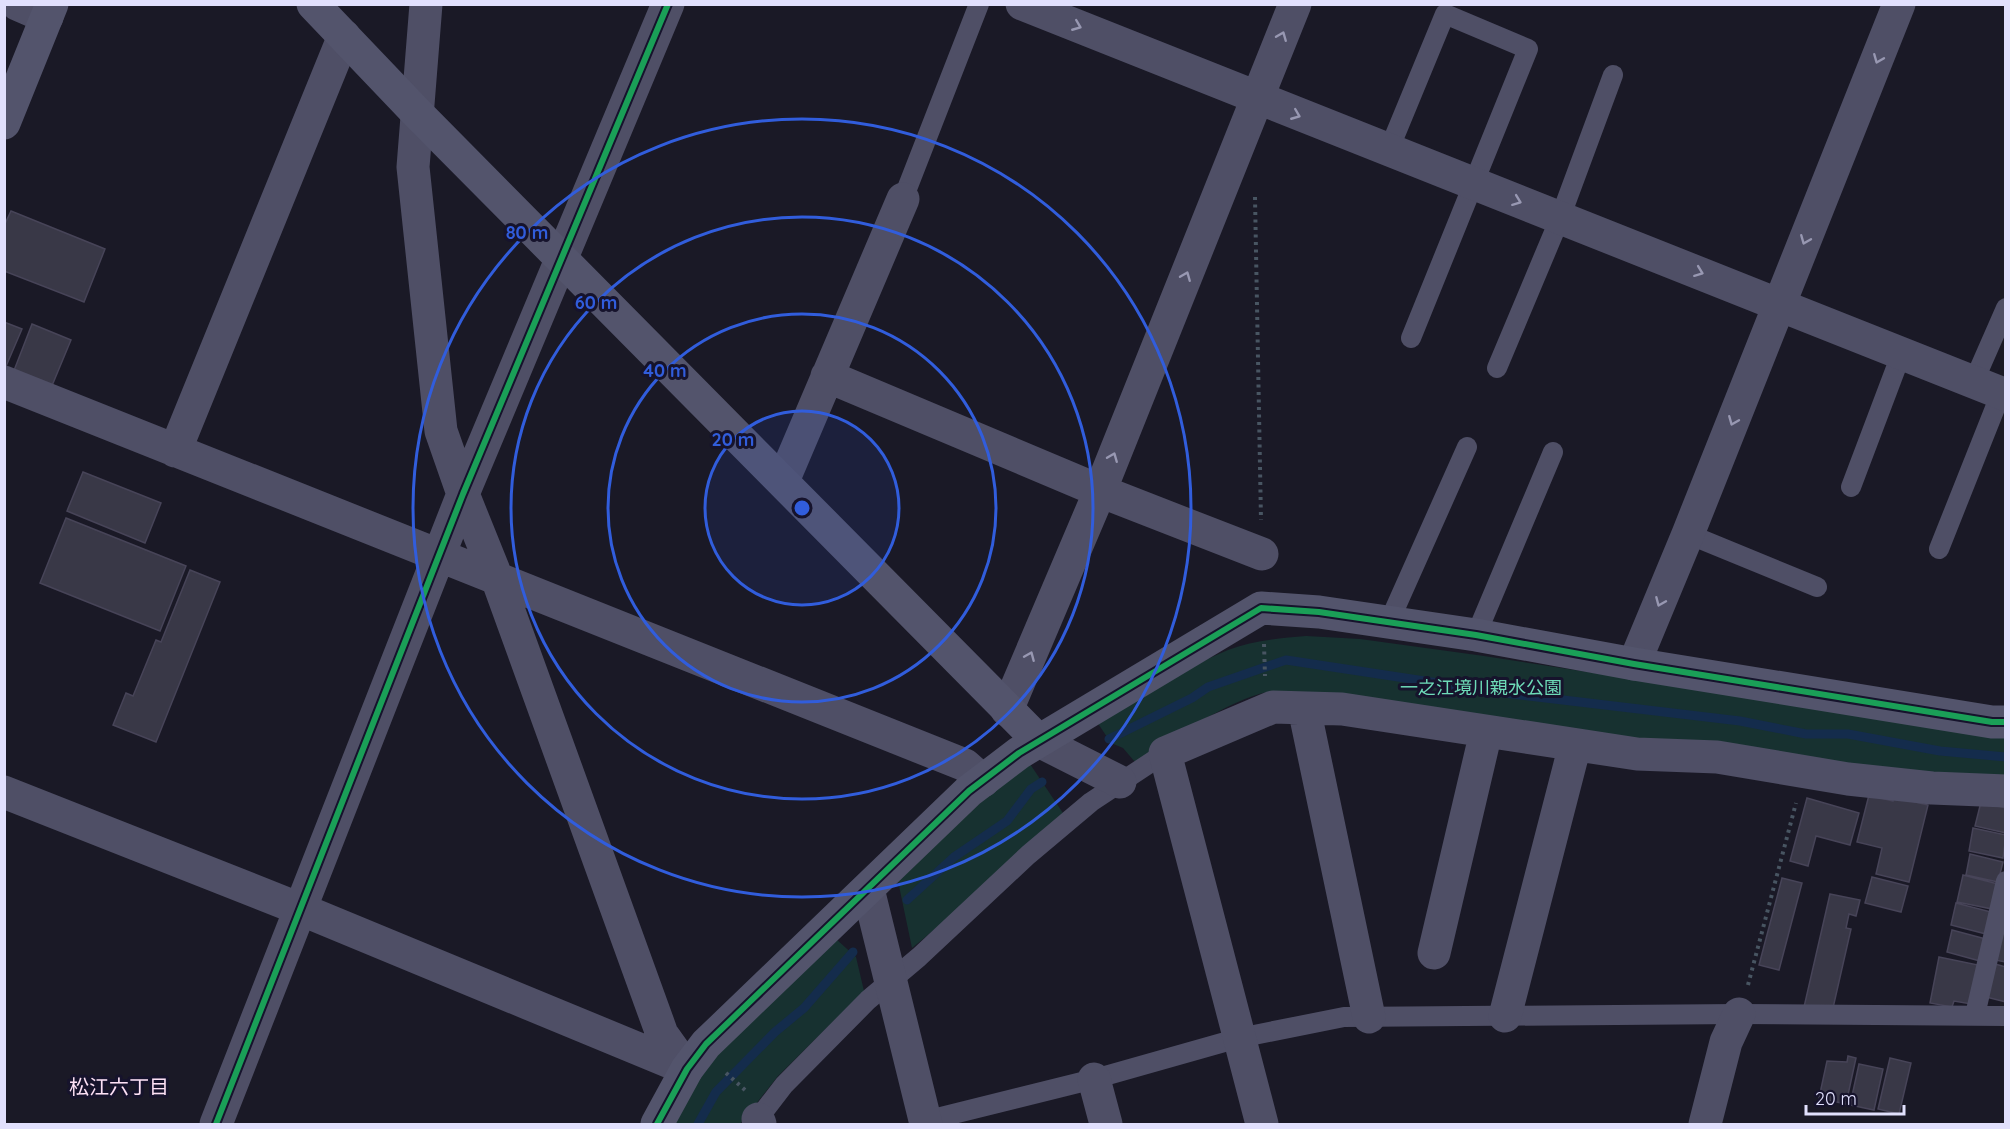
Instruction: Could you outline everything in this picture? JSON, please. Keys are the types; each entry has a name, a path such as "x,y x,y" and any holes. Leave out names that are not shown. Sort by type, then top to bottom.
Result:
{"street":[{"path":"4,123 50,11 17,4"},
{"path":"313,4 417,113 1039,741 1120,782"},
{"path":"426,4 413,167 441,431 463,494 498,581 662,1034 687,1069"},
{"path":"216,1125 441,556 463,494 668,4"},
{"path":"1023,4 1257,100 1902,352 1993,390"},
{"path":"1007,710 1100,491 1295,4"},
{"path":"1634,664 1899,4"},
{"path":"175,451 344,36"},
{"path":"783,481 903,198"},
{"path":"827,376 1100,491 1262,554"},
{"path":"4,382 441,556 498,581 965,765 982,781"},
{"path":"657,1125 687,1069 706,1044 982,781 1039,741 1261,608 1319,612 1476,635 1634,664 1992,722 2006,722"},
{"path":"1262,1125 1165,753 1273,707 1342,709 1637,754 1717,757 1804,773 1932,788 2006,791"},
{"path":"1304,708 1369,1017"},
{"path":"1434,953 1486,732"},
{"path":"1505,1016 1575,745"},
{"path":"4,792 300,909 687,1069"},
{"path":"868,889 926,1123"},
{"path":"1705,1125 1726,1042 1739,1014"},
{"path":"1094,1079 1106,1125"},
{"path":"231,1089 239,1125"}],"lane":[{"path":"903,198 979,4"},
{"path":"1389,152 1444,14 1528,49 1411,338"},
{"path":"1497,368 1560,218 1613,75"},
{"path":"1939,549 1993,390 2006,308"},
{"path":"1851,487 1902,352"},
{"path":"1389,622 1467,447"},
{"path":"1476,635 1553,452"},
{"path":"1688,534 1817,587"},
{"path":"754,1115 868,1000 1028,855 1091,802 1165,753"},
{"path":"1975,1015 2006,881"},
{"path":"926,1123 1239,1038 1344,1017 1739,1014 2006,1016"}],"path":[{"path":"1255,185 1262,554"},
{"path":"1261,608 1265,688"},
{"path":"1739,1014 1804,773"},
{"path":"723,1070 754,1115"}],"green space":[{"name":"一之江境川親水公園","path":"1306,636 1360,639 1484,656 2005,736 2005,782 1637,741 1267,692 1252,696 1218,712 1135,762 1123,748 1111,743 1097,722 1178,675 1228,650 1257,642"},
{"path":"1030,764 1063,813 912,948 898,881 998,786"},
{"path":"836,939 856,957 864,991 778,1076 740,1124 671,1124 694,1083 717,1053"}],"building":[{"path":"11,211 105,249 84,302 4,271 4,226"},
{"path":"4,322 22,329 4,371"},
{"path":"32,324 71,340 51,388 13,373"},
{"path":"83,472 161,503 145,543 67,511"},
{"path":"66,518 186,566 160,631 40,583"},
{"path":"190,570 220,582 156,742 113,725 126,693 133,696 156,640 161,642"},
{"path":"1869,795 1893,801 1894,797 1928,805 1909,882 1876,874 1882,848 1857,842"},
{"path":"1807,798 1859,813 1850,845 1816,836 1808,866 1790,861"},
{"path":"1981,802 2006,808 2006,833 1975,826"},
{"path":"1973,828 2006,835 2003,858 1969,851"},
{"path":"1970,854 2003,862 1998,882 1966,875"},
{"path":"1963,875 1998,884 1992,909 1957,902"},
{"path":"1872,877 1908,886 1901,912 1865,903"},
{"path":"1782,878 1802,883 1779,970 1759,965"},
{"path":"1830,894 1860,900 1856,916 1849,914 1846,928 1851,929 1833,1008 1804,1007"},
{"path":"1956,903 1991,912 1986,934 1951,925"},
{"path":"2006,919 2006,962 1995,960"},
{"path":"1952,930 1986,939 1980,961 1947,952"},
{"path":"1939,957 1978,965 1971,1004 1954,1001 1952,1007 1930,1003"},
{"path":"1995,964 2006,967 2006,1002 1986,997"},
{"path":"1848,1056 1856,1058 1846,1104 1819,1098 1827,1061 1847,1062"},
{"path":"1890,1058 1911,1063 1899,1114 1878,1109"},
{"path":"1859,1064 1883,1069 1874,1110 1850,1105"}],"waterway":[{"path":"1109,739 1192,698 1208,687 1286,660 1504,693 1740,721 1806,734 1848,734 1940,751 2006,757"},
{"path":"907,900 954,857 1007,821 1031,789 1042,782"},
{"path":"698,1124 716,1092 775,1032 804,1008 853,952"}],"cycle path":[{"path":"216,1124 463,494 668,4"},
{"path":"657,1124 687,1069 706,1044 969,791 1019,753 1261,608 1319,612 1476,635 1634,664 1992,722 2006,722"}],"district":[{"name":"松江六丁目","path":"119,1086"}]}
